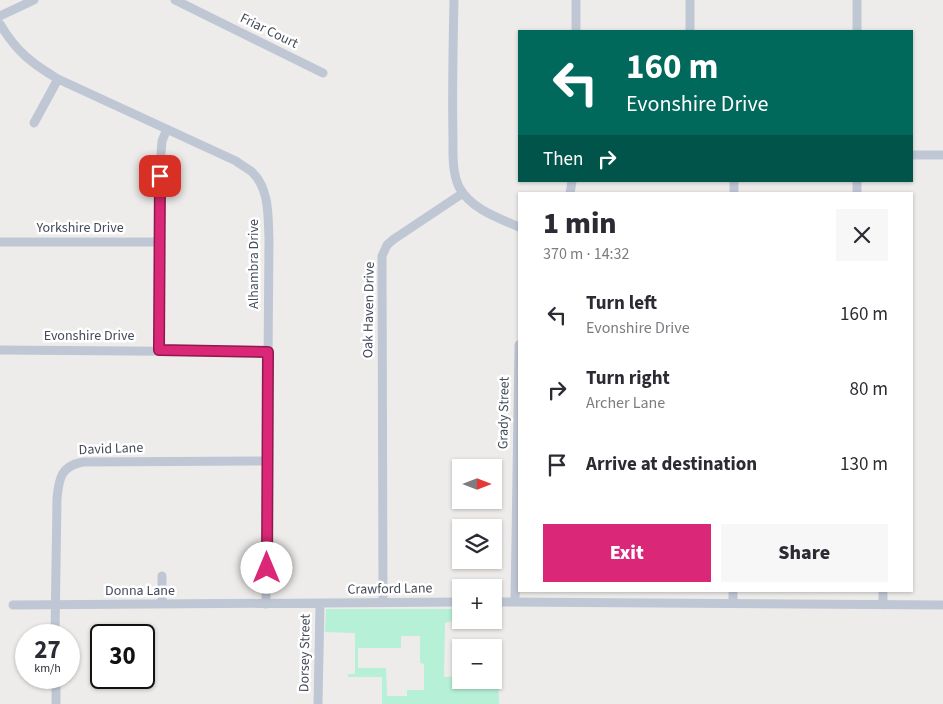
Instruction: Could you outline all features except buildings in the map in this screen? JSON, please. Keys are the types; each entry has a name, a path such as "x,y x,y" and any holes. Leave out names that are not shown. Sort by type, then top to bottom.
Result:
{"street":[{"path":"0,16 34,0"},
{"name":"Friar Court","path":"175,0 323,73"},
{"path":"454,0 452,120 455,172 459,187 484,212 518,227"},
{"path":"576,0 576,30"},
{"path":"690,0 690,30"},
{"path":"858,0 858,30"},
{"name":"Alhambra Drive","path":"0,24 9,39 24,56 58,79 236,161 252,173 260,183 268,215 266,604"},
{"path":"34,123 58,79"},
{"path":"159,350 161,154 162,141 167,129"},
{"path":"913,155 943,155"},
{"name":"Oak Haven Drive","path":"383,603 382,256 387,245 394,239 463,193"},
{"name":"Yorkshire Drive","path":"0,242 160,242"},
{"name":"Evonshire Drive","path":"0,350 268,352"},
{"name":"Grady Street","path":"515,602 518,409"},
{"name":"David Lane","path":"55,624 58,486 65,469 71,465 83,462 267,461"},
{"path":"162,576 162,604"},
{"path":"623,592 623,602"},
{"path":"733,592 733,603"},
{"path":"883,592 883,605"},
{"name":"Crawford Lane","path":"320,604 452,602"},
{"path":"502,602 943,605"},
{"path":"266,604 320,604"},
{"name":"Donna Lane","path":"14,605 266,604"},
{"name":"Dorsey Street","path":"318,704 320,604"},
{"path":"56,689 56,704"}],"green space":[{"path":"326,609 452,609 452,621 445,623 444,677 452,676 452,689 498,689 499,704 382,704 382,677 348,677 348,674 355,674 355,633 325,632","holes":["401,636 420,636 420,663 424,664 424,690 407,690 407,696 387,696 386,668 358,668 358,648 401,648"]}],"route":[{"path":"160,176 159,350 268,352 267,568"}]}
